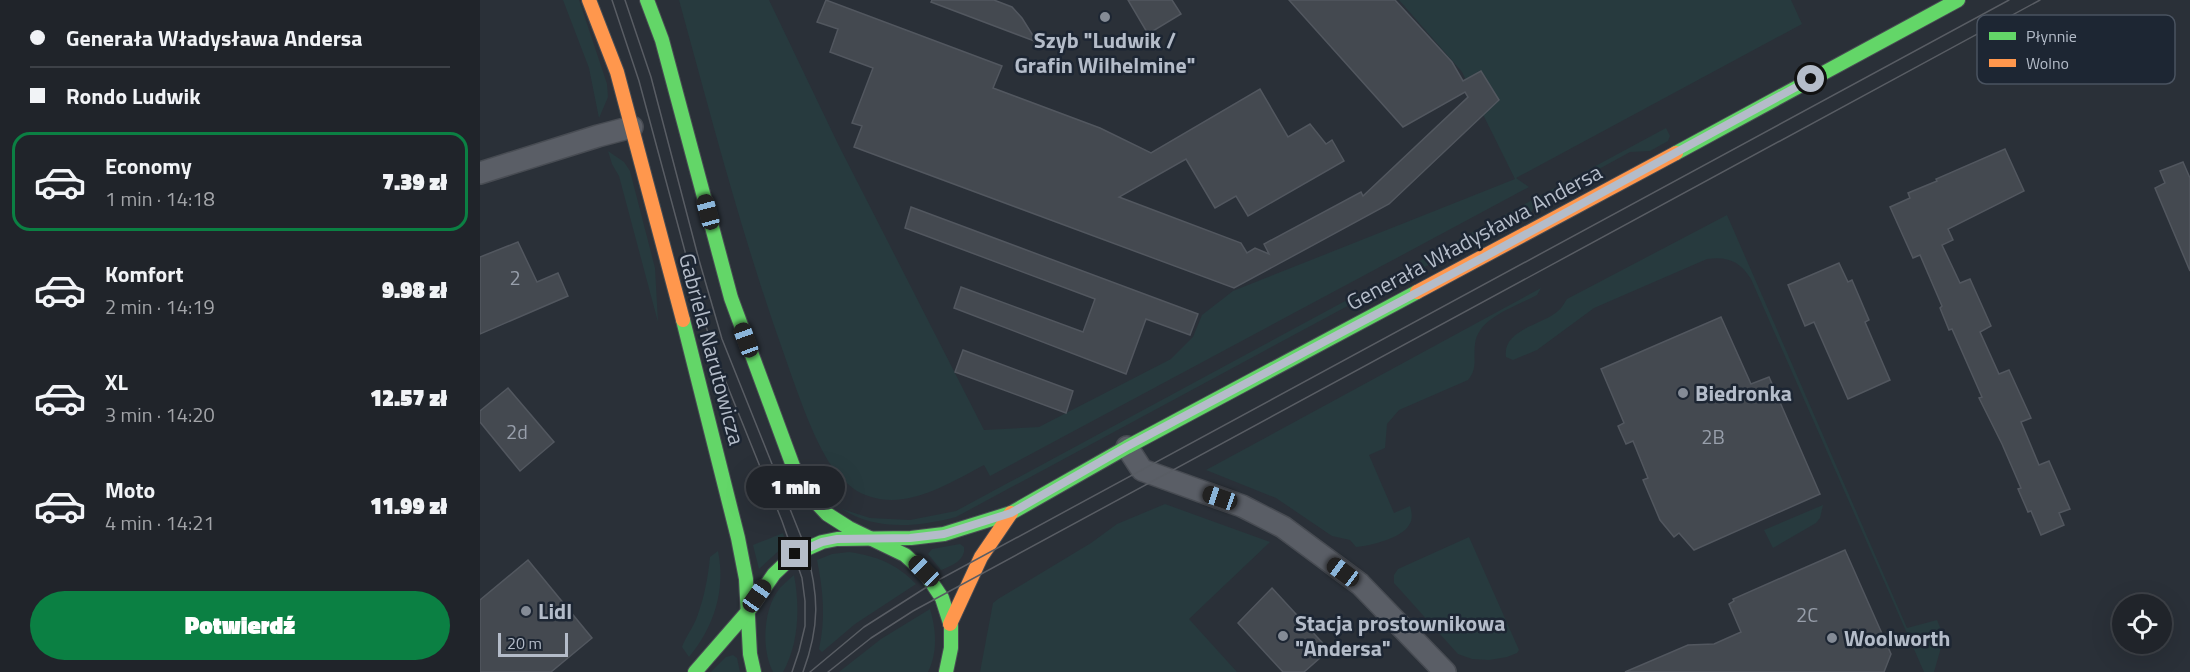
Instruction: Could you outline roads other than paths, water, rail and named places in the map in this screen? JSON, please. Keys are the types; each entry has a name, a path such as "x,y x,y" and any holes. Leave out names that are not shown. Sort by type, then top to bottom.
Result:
{"main road":[{"name":"Gabriela Narutowicza","path":"589,0 617,72 700,383 738,538 749,610 750,654 754,672"},
{"name":"Gabriela Narutowicza","path":"647,0 662,40 731,298 793,465 803,486 829,516 896,549 913,560 941,595 950,624"},
{"name":"Generała Władysława Andersa","path":"695,672 749,610 770,579 795,554 822,542 837,539 910,538 944,534 1011,513 1126,447 1958,0"},
{"name":"Generała Władysława Andersa","path":"950,624 981,557 1011,513"},
{"path":"946,672 952,641 950,624"}],"street":[{"path":"480,173 598,136 632,128"},
{"path":"1126,447 1142,470 1242,506 1283,527 1360,584 1445,672"}],"tram line":[{"path":"612,0 639,81 703,318 802,578 805,626 792,672"},
{"path":"625,0 651,77 722,339 806,549 816,610 809,655 803,672"},
{"path":"1981,15 2009,0"},
{"path":"2012,15 2040,0"},
{"path":"810,672 864,627 933,583 1977,17"},
{"path":"828,672 871,638 913,611 1977,34"}],"place":[{"name":"Szyb \"Ludwik / Grafin Wilhelmine\"","path":"1105,17"},
{"name":"Biedronka","path":"1683,393"},
{"name":"Lidl","path":"526,611"},
{"name":"Stacja prostownikowa \"Andersa\"","path":"1283,636"},
{"name":"Woolworth","path":"1832,638"}]}
